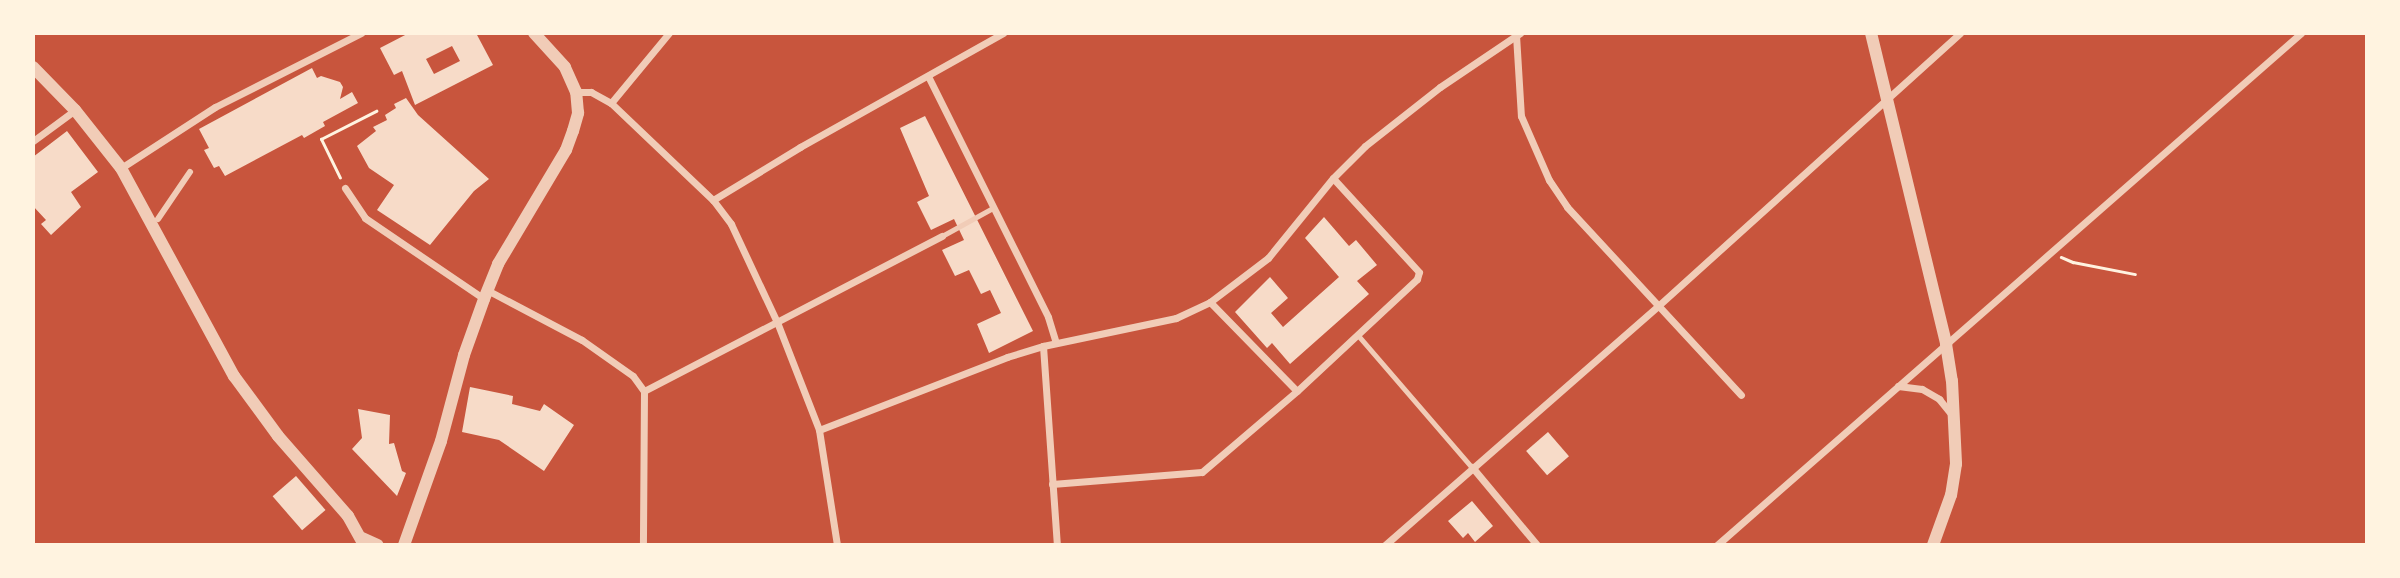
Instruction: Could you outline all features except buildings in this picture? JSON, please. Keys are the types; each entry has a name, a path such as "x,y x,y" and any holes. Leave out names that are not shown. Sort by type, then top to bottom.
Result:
{"street":[{"path":"121,168 215,107 361,33"},
{"path":"404,545 433,467 464,355 498,264 566,150 578,113 576,92 565,67 534,33"},
{"path":"611,103 668,33"},
{"path":"713,200 1003,33"},
{"path":"1871,33 1946,344 1955,418 1956,464 1951,495 1933,545"},
{"path":"1385,545 1658,306 1960,33"},
{"path":"1717,545 2301,33"},
{"path":"819,430 1007,357 1056,343 1176,318 1210,302 1268,258 1333,178 1366,146 1408,112 1518,34"},
{"path":"1518,34 1521,116 1529,140 1549,180 1567,207 1741,396"},
{"path":"33,67 75,110 121,168 234,376 278,436 348,516 363,541 378,545"},
{"path":"928,76 1048,317 1056,343"},
{"path":"576,92 591,92 611,103 713,200 742,243 778,322 819,430 837,545"},
{"path":"33,141 75,110"},
{"path":"158,219 190,172"},
{"path":"1052,484 1202,472 1297,391 1416,279 1419,272 1333,178"},
{"path":"345,188 365,218 486,294 582,340 633,376 644,391 643,545"},
{"path":"644,391 942,236"},
{"path":"1210,302 1297,391"},
{"path":"1043,346 1056,545"},
{"path":"1898,386 1922,388 1939,399 1955,418"},
{"path":"1472,467 1537,545"}],"lane":[{"path":"942,236 993,208"},
{"path":"1357,334 1472,467"}],"path":[{"path":"345,188 321,139 376,111"},
{"path":"2053,250 2064,260 2135,274"}]}
